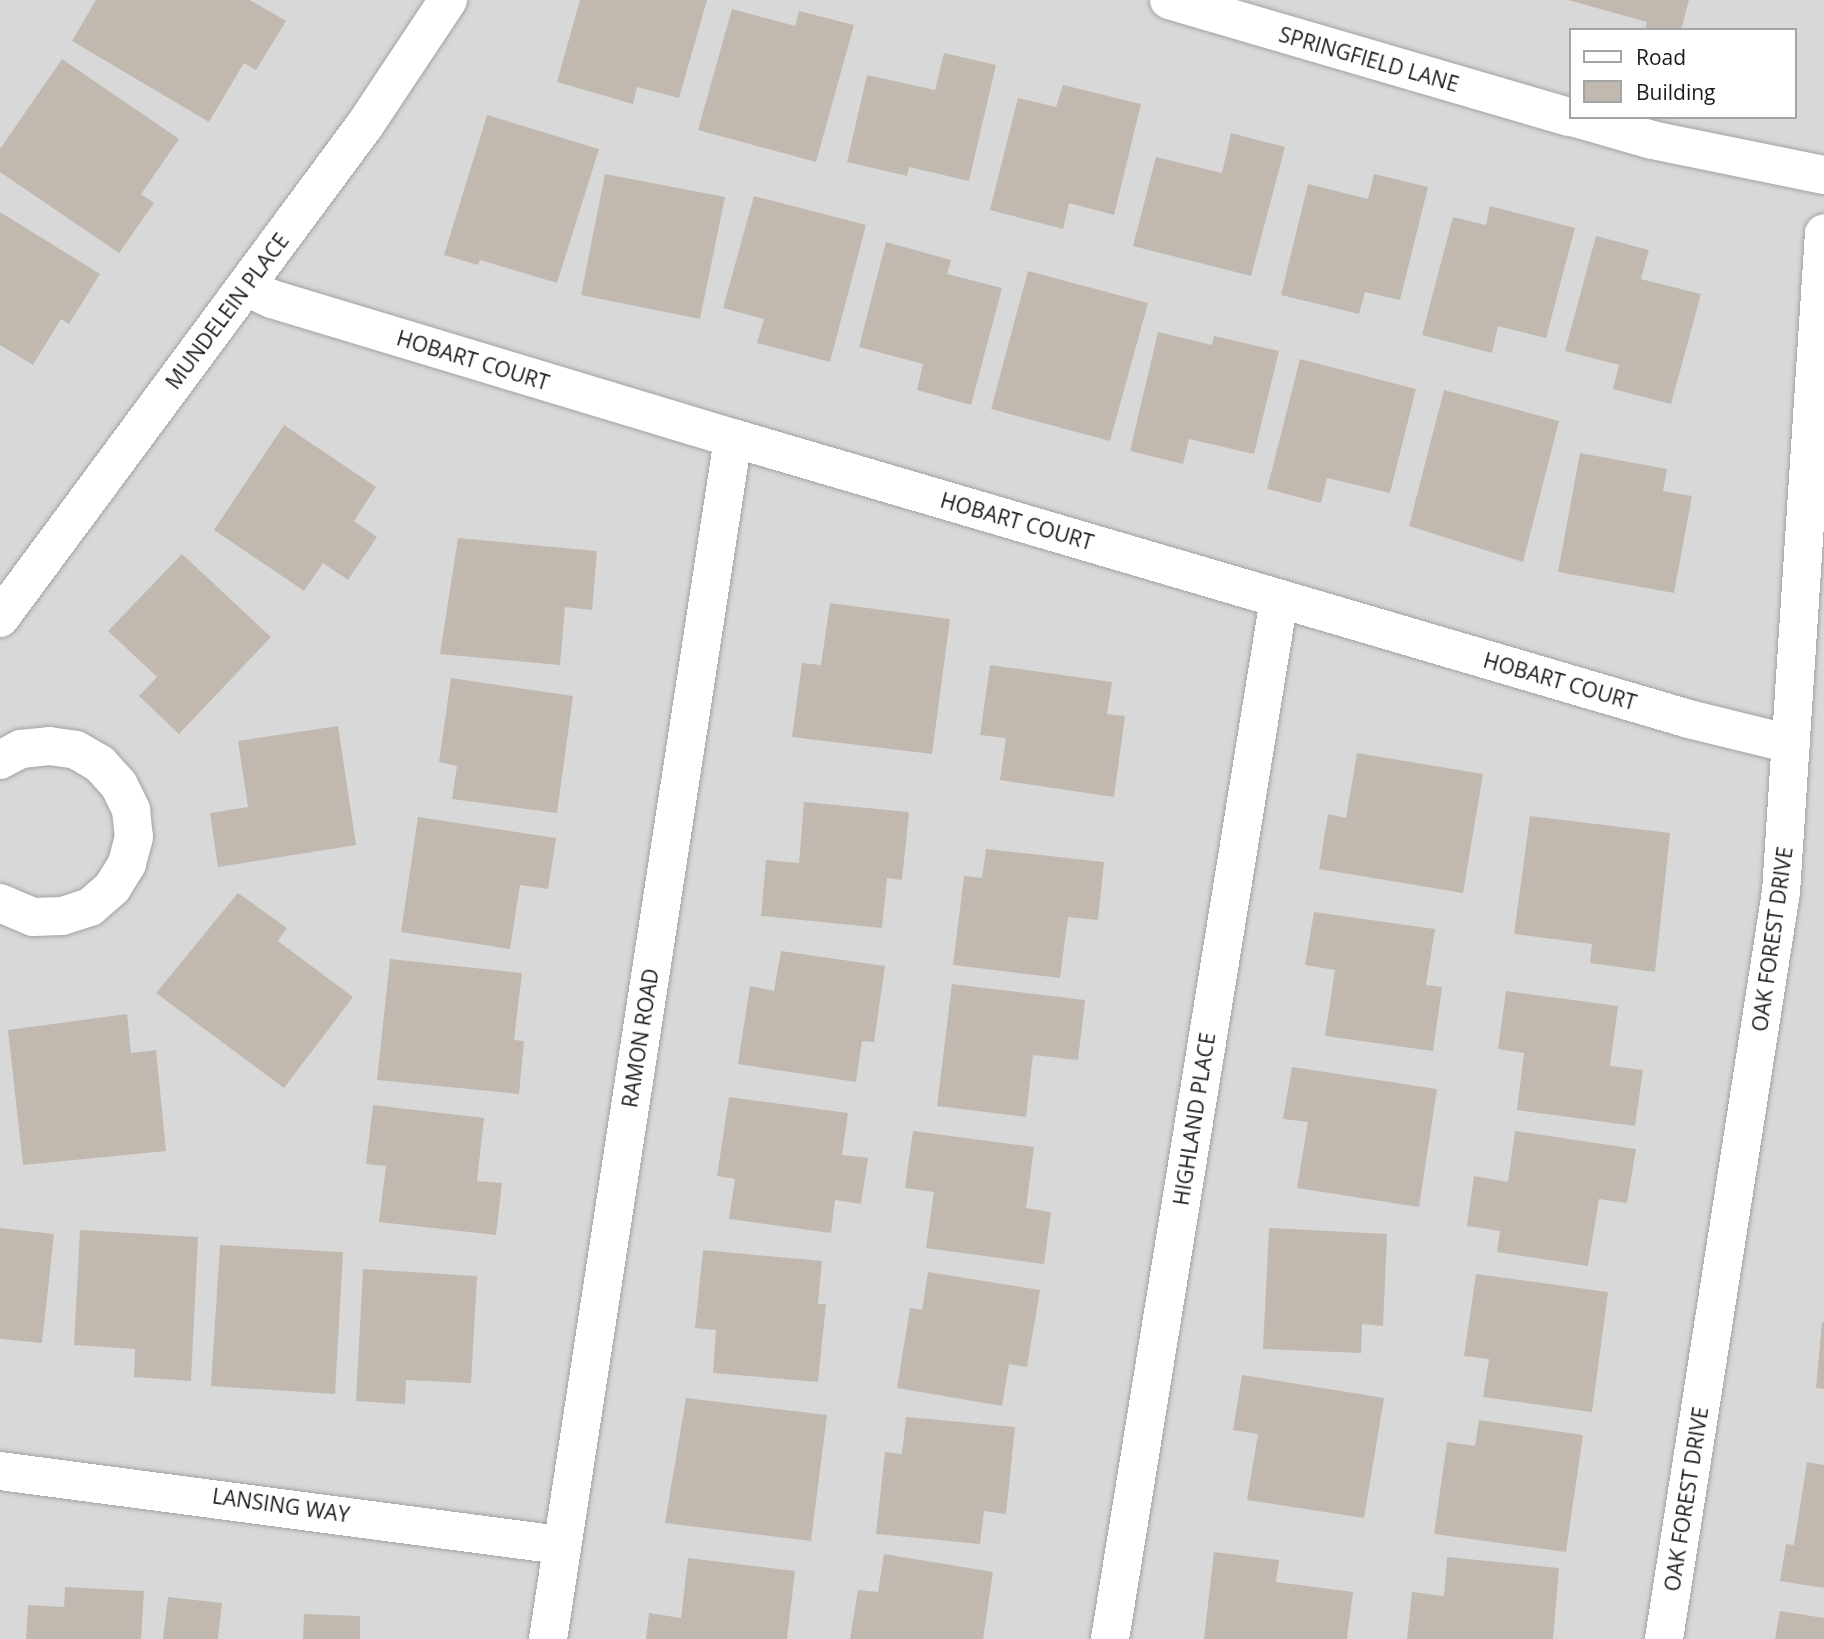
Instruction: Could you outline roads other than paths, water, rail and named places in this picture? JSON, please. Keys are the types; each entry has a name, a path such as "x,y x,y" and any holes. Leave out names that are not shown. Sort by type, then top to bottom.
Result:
{"street":[{"name":"MUNDELEIN PLACE","path":"0,618 246,286 448,0"},
{"name":"SPRINGFIELD LANE","path":"1169,0 1568,116"},
{"name":"SPRINGFIELD LANE","path":"1578,119 1652,140 1824,175"},
{"name":"OAK FOREST DRIVE","path":"1664,1639 1782,892 1824,233"},
{"name":"HOBART COURT","path":"246,286 272,299 733,438 1279,599 1791,744"},
{"name":"RAMON ROAD","path":"548,1639 733,438"},
{"name":"HIGHLAND PLACE","path":"1110,1639 1279,599"},
{"path":"0,760 21,749 48,746 76,750 100,764 119,785 131,810 134,836 127,864 112,888 90,907 62,916 33,917 0,903"},
{"name":"LANSING WAY","path":"0,1471 561,1545"}]}
